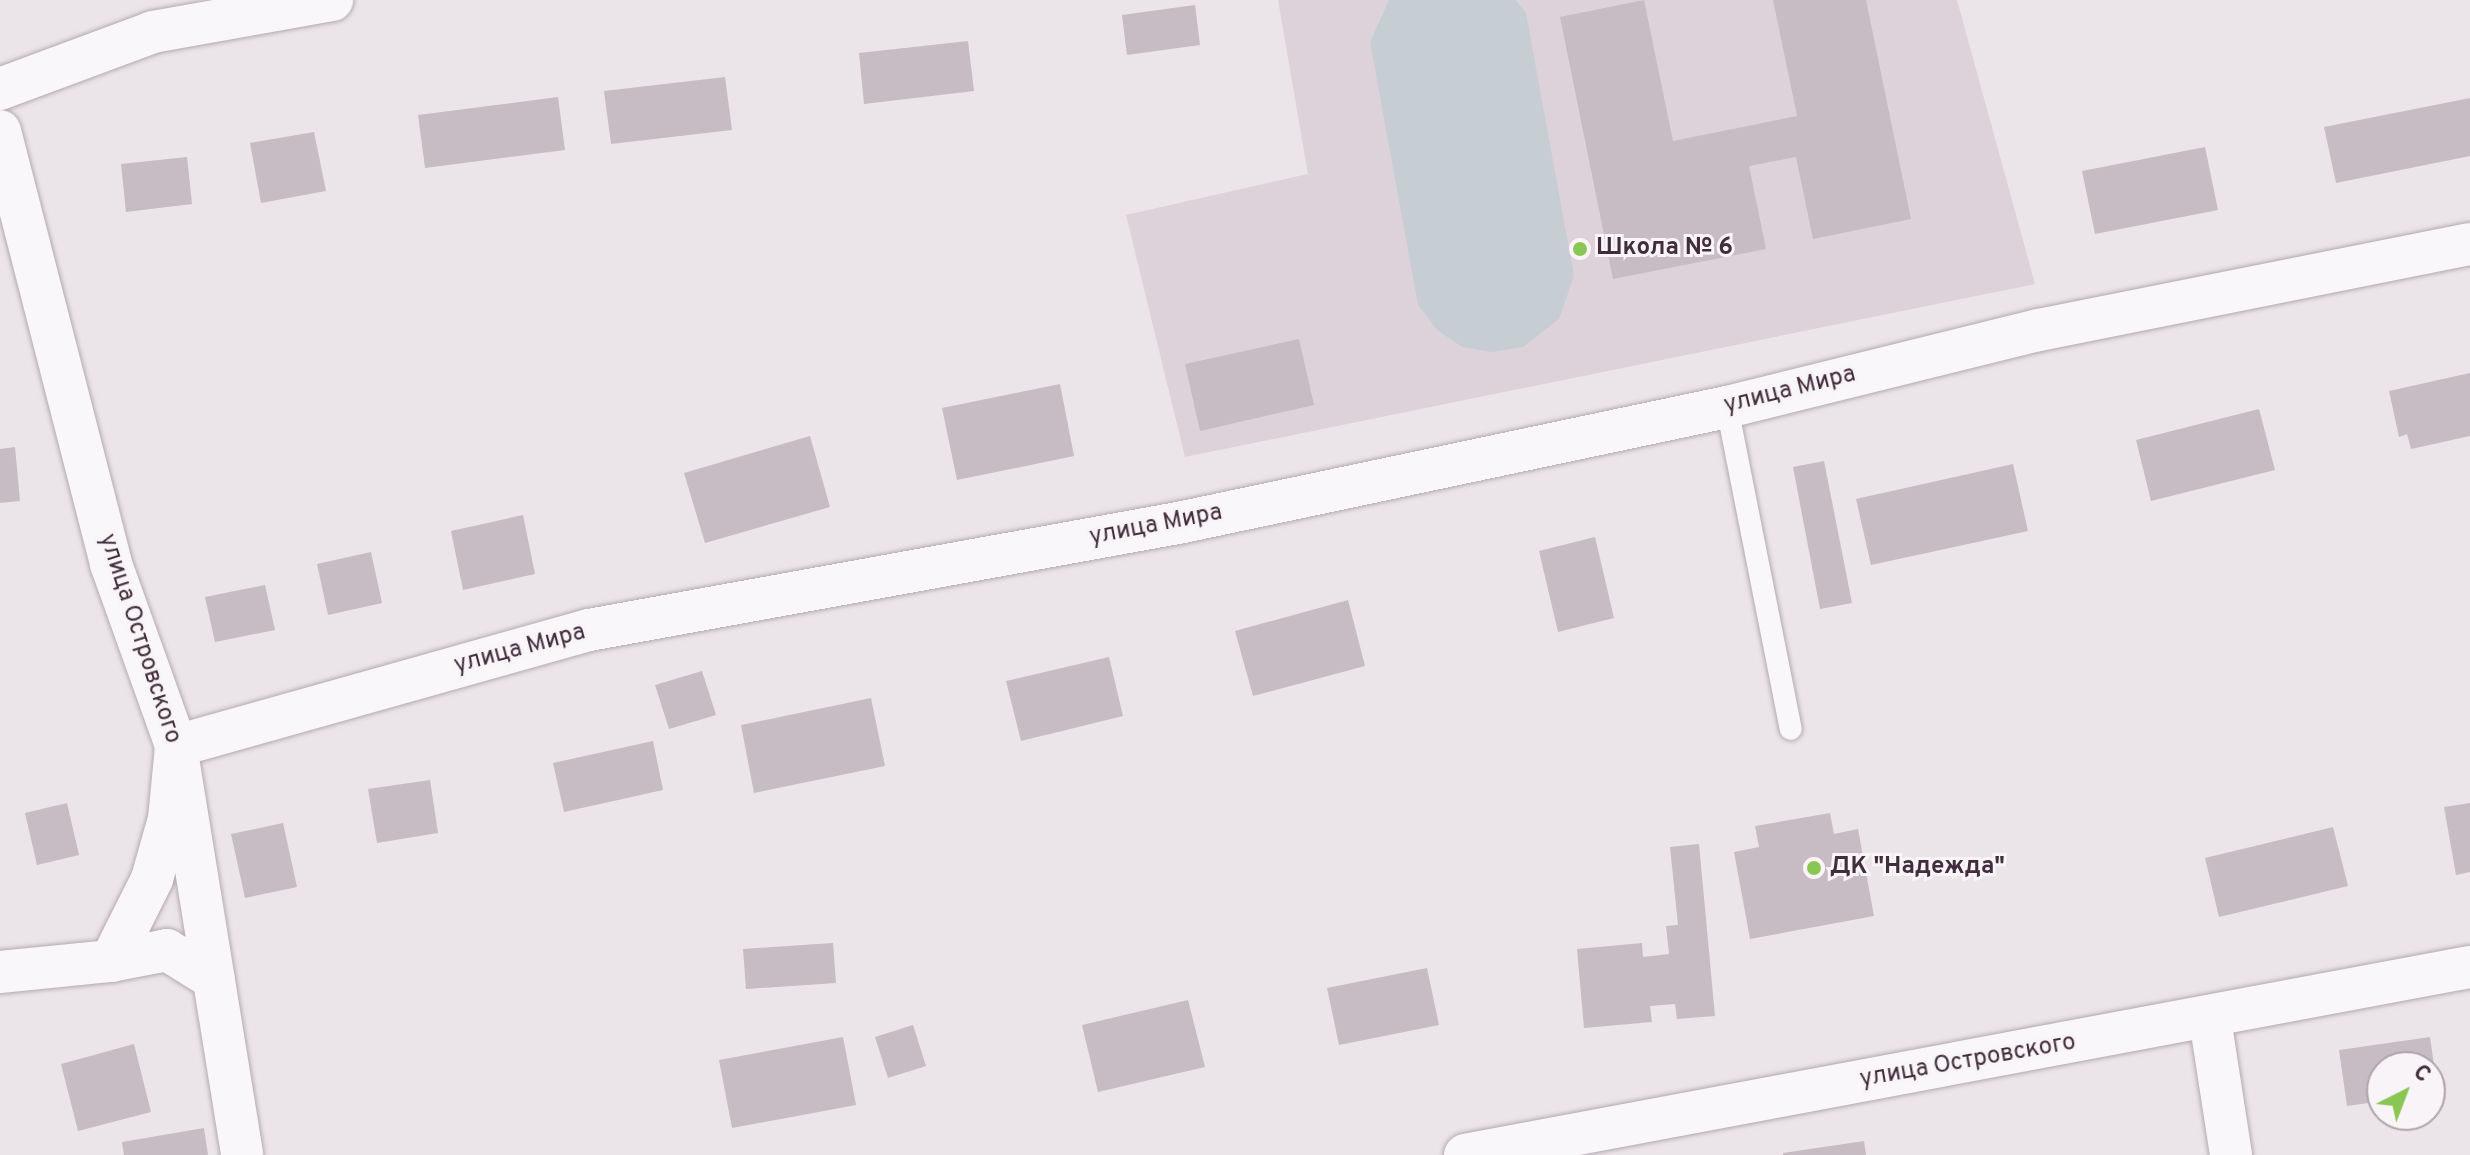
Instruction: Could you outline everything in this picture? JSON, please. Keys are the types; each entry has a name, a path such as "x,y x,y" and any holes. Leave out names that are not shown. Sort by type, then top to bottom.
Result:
{"street":[{"path":"0,89 153,32 332,0"},
{"name":"улица Островского","path":"0,131 111,564 176,746 242,1155"},
{"name":"улица Мира","path":"176,746 589,630 1183,522 1727,407 2039,330 2470,244"},
{"path":"111,961 152,879 169,819 176,746"},
{"path":"0,972 111,961 167,950 214,979"},
{"name":"улица Островского","path":"1465,1155 2210,1019 2470,967"},
{"path":"2210,1019 2231,1155"}],"lane":[{"path":"1727,407 1791,729"}],"shaded area":[{"name":"Школа № 6","path":"1278,0 1957,0 2035,284 1185,457 1126,215 1308,174"},
{"path":"1389,0 1516,0 1526,13 1574,276 1559,319 1523,347 1492,352 1462,347 1437,330 1418,305 1370,42"}],"building":[{"path":"1644,0 1673,141 1797,116 1773,0 1866,0 1911,219 1813,239 1796,157 1749,166 1766,249 1613,279 1560,17"},
{"path":"1195,5 1200,45 1127,55 1122,15"},
{"path":"968,41 974,91 864,104 859,53"},
{"path":"725,77 732,130 611,144 604,91"},
{"path":"558,97 565,150 425,168 418,115"},
{"path":"2470,98 2470,156 2336,183 2324,127"},
{"path":"314,132 326,191 261,203 250,143"},
{"path":"2205,147 2218,210 2095,234 2082,171"},
{"path":"187,157 192,204 126,212 121,164"},
{"path":"1299,339 1314,405 1200,431 1185,364"},
{"path":"2470,373 2470,436 2411,449 2407,434 2399,437 2389,391"},
{"path":"1060,384 1074,456 957,480 942,408"},
{"path":"2259,409 2275,470 2151,501 2136,440"},
{"path":"810,436 830,507 705,543 684,473"},
{"path":"15,447 20,501 0,503 0,449"},
{"path":"1824,461 1852,603 1820,609 1793,467"},
{"path":"2013,464 2028,531 1871,565 1856,499"},
{"path":"523,515 535,574 463,590 451,531"},
{"path":"1595,537 1614,618 1558,632 1539,551"},
{"path":"371,552 382,603 328,615 317,564"},
{"path":"265,585 275,630 215,642 205,597"},
{"path":"1348,600 1365,666 1253,696 1235,631"},
{"path":"1109,657 1123,716 1021,741 1006,681"},
{"path":"702,671 716,715 669,729 655,685"},
{"path":"871,698 885,766 754,793 741,725"},
{"path":"653,741 663,790 564,812 553,763"},
{"path":"430,780 438,833 377,843 368,789"},
{"path":"67,803 79,855 37,865 25,813"},
{"path":"2470,803 2470,872 2456,875 2444,807"},
{"path":"1830,813 1834,834 1858,829 1874,916 1750,939 1734,852 1759,847 1755,826"},
{"path":"283,823 297,887 245,898 231,834"},
{"path":"2333,827 2348,886 2219,917 2205,858"},
{"path":"1699,844 1715,1016 1677,1019 1675,1004 1650,1006 1652,1022 1584,1028 1577,949 1642,943 1643,957 1669,954 1666,926 1678,925 1670,847"},
{"path":"833,943 836,983 746,989 743,949"},
{"path":"1427,968 1439,1025 1339,1045 1327,988"},
{"path":"1188,1000 1205,1067 1098,1092 1082,1025"},
{"path":"913,1025 926,1066 888,1078 875,1037"},
{"path":"843,1037 856,1105 732,1128 719,1060"},
{"path":"2430,1037 2432,1051 2366,1051 2366,1103 2347,1106 2339,1050"},
{"path":"134,1044 151,1112 78,1131 61,1064"},
{"path":"204,1128 208,1155 124,1155 122,1142"},
{"path":"1864,1141 1866,1155 1783,1155 1783,1153"}],"place":[{"name":"Школа № 6","path":"1580,249"},
{"name":"ДК \"Надежда\"","path":"1814,868"}]}
